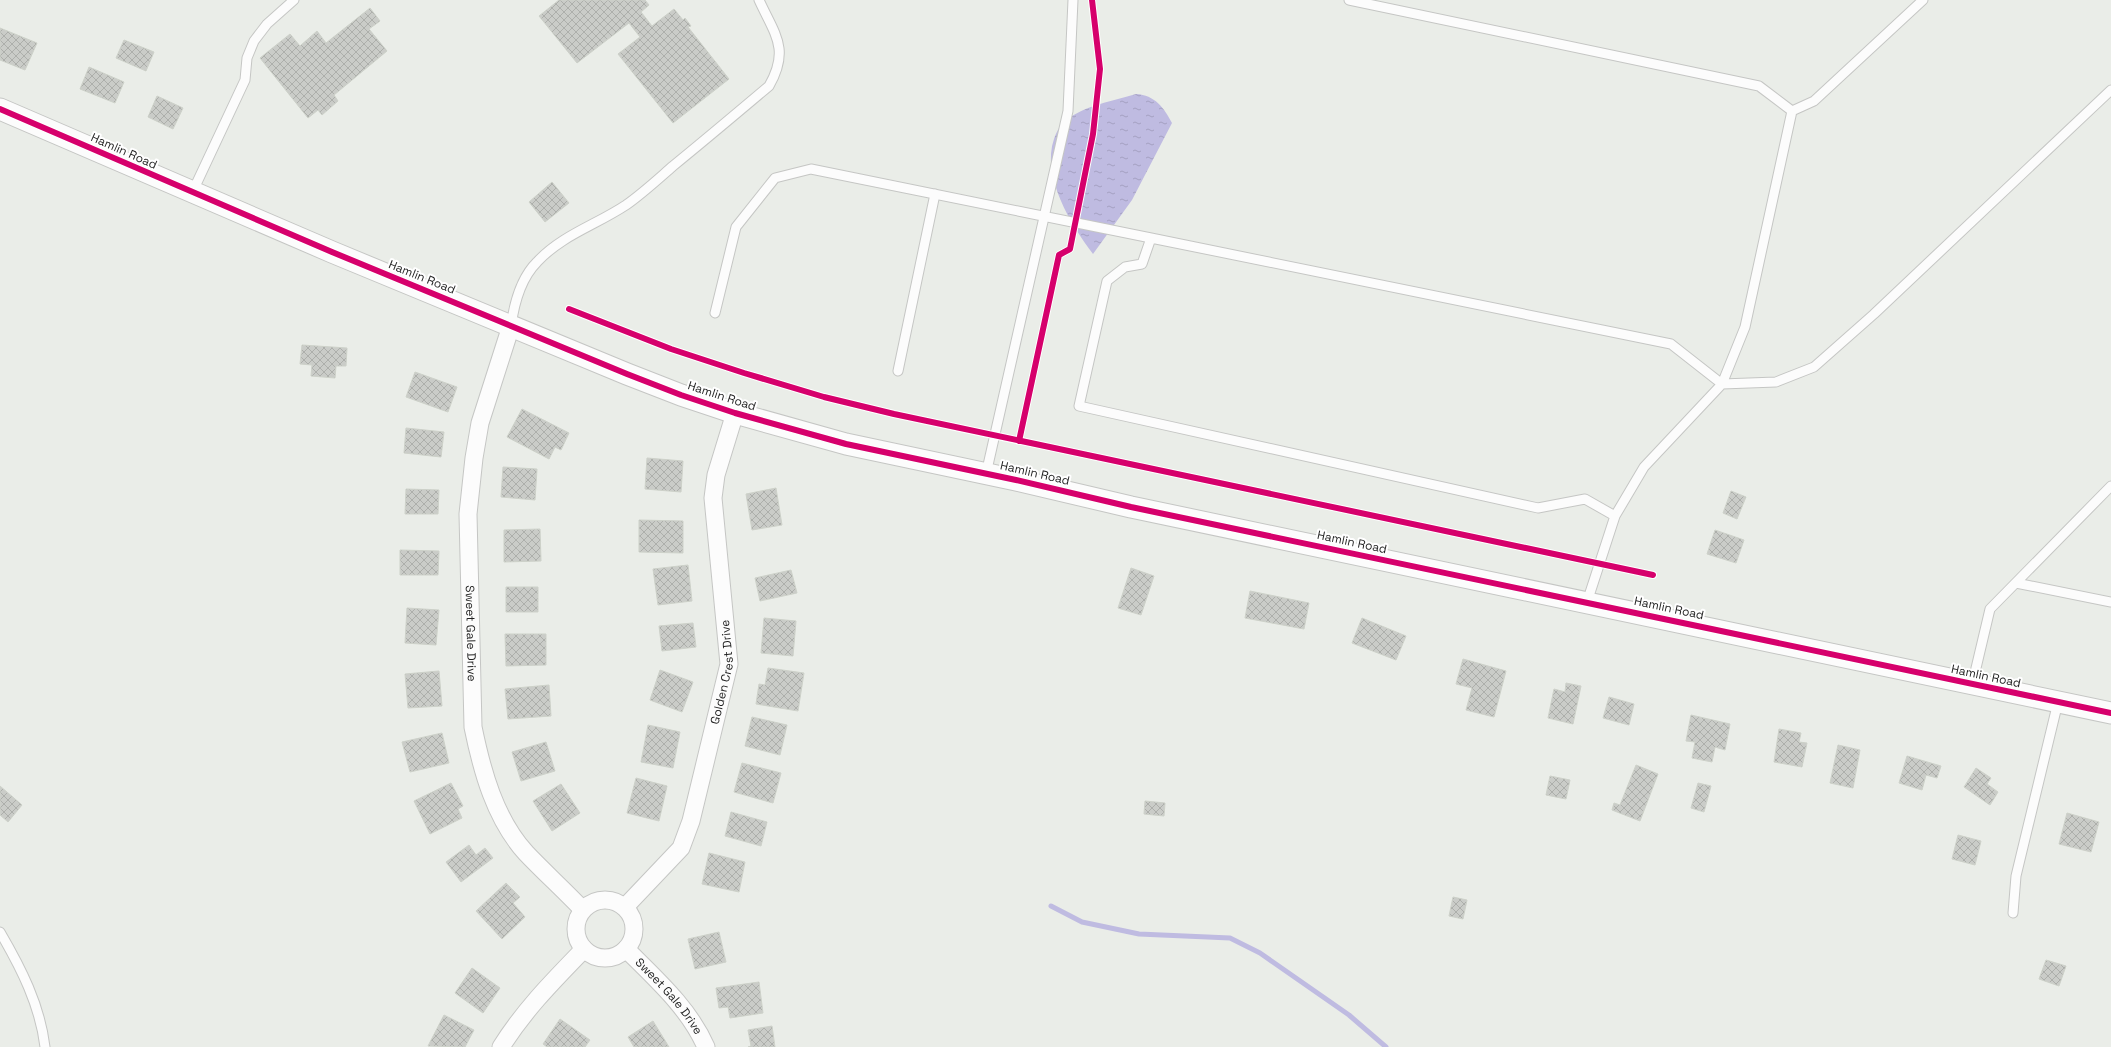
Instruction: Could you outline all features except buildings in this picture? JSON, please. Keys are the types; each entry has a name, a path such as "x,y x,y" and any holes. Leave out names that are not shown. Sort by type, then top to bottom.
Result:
{"street":[{"name":"Hamlin Road","path":"0,109 192,193 510,326 627,374 735,413 846,444 1264,535 2111,713"},
{"name":"Sweet Gale Drive","path":"510,326 480,423 470,488 468,514 473,727 480,761 500,815 525,852 582,909"},
{"name":"Golden Crest Drive","path":"625,907 681,848 691,821 729,664 713,498 716,475 735,413"},
{"path":"603,899 611,900 625,907 633,920 634,928 631,943 620,954 605,958 590,954 579,944 575,930 576,922 582,909 595,901 603,899"},
{"path":"501,1047 517,1022 537,997 584,949"},
{"name":"Sweet Gale Drive","path":"626,949 670,994 690,1018 706,1047"}],"lane":[{"path":"192,193 245,80 247,58 254,41 267,24 294,0"},
{"path":"510,326 514,307 523,285 535,264 551,248 571,234 601,221 627,204 769,86 777,72 781,55 777,40 759,0"},
{"path":"986,474 1068,111 1073,0"},
{"path":"1349,0 1759,86 1792,111"},
{"path":"1792,111 1814,101 1923,0"},
{"path":"715,313 736,227 775,178 811,169 1671,344 1722,384 1776,382 1814,367 1874,314 2111,90"},
{"path":"1587,602 1615,516 1644,467 1722,384 1745,327 1792,111"},
{"path":"898,371 935,194"},
{"path":"1151,238 1142,264 1125,267 1107,281 1079,406 1538,508 1585,499 1615,516"},
{"path":"1972,685 1990,609 2111,486"},
{"path":"2016,583 2111,602"},
{"path":"2013,912 2016,876 2058,702"},
{"path":"0,932 14,955 33,997 42,1028 45,1047"}],"water":[{"path":"1136,94 1149,97 1158,103 1166,112 1172,123 1132,200 1093,254 1076,229 1060,200 1052,168 1051,153 1054,139 1061,125 1081,111 1099,104"}],"waterway":[{"path":"1051,906 1082,922 1139,934 1230,938 1260,953 1349,1015 1386,1047"}],"cycle path":[{"path":"1019,441 1059,255 1070,249 1093,134 1100,69 1092,0"},
{"path":"0,109 332,252 627,374 681,395 735,413 846,444 1016,480 1131,507 2111,713"},
{"path":"569,309 671,349 824,397 894,414 1653,575"}]}
